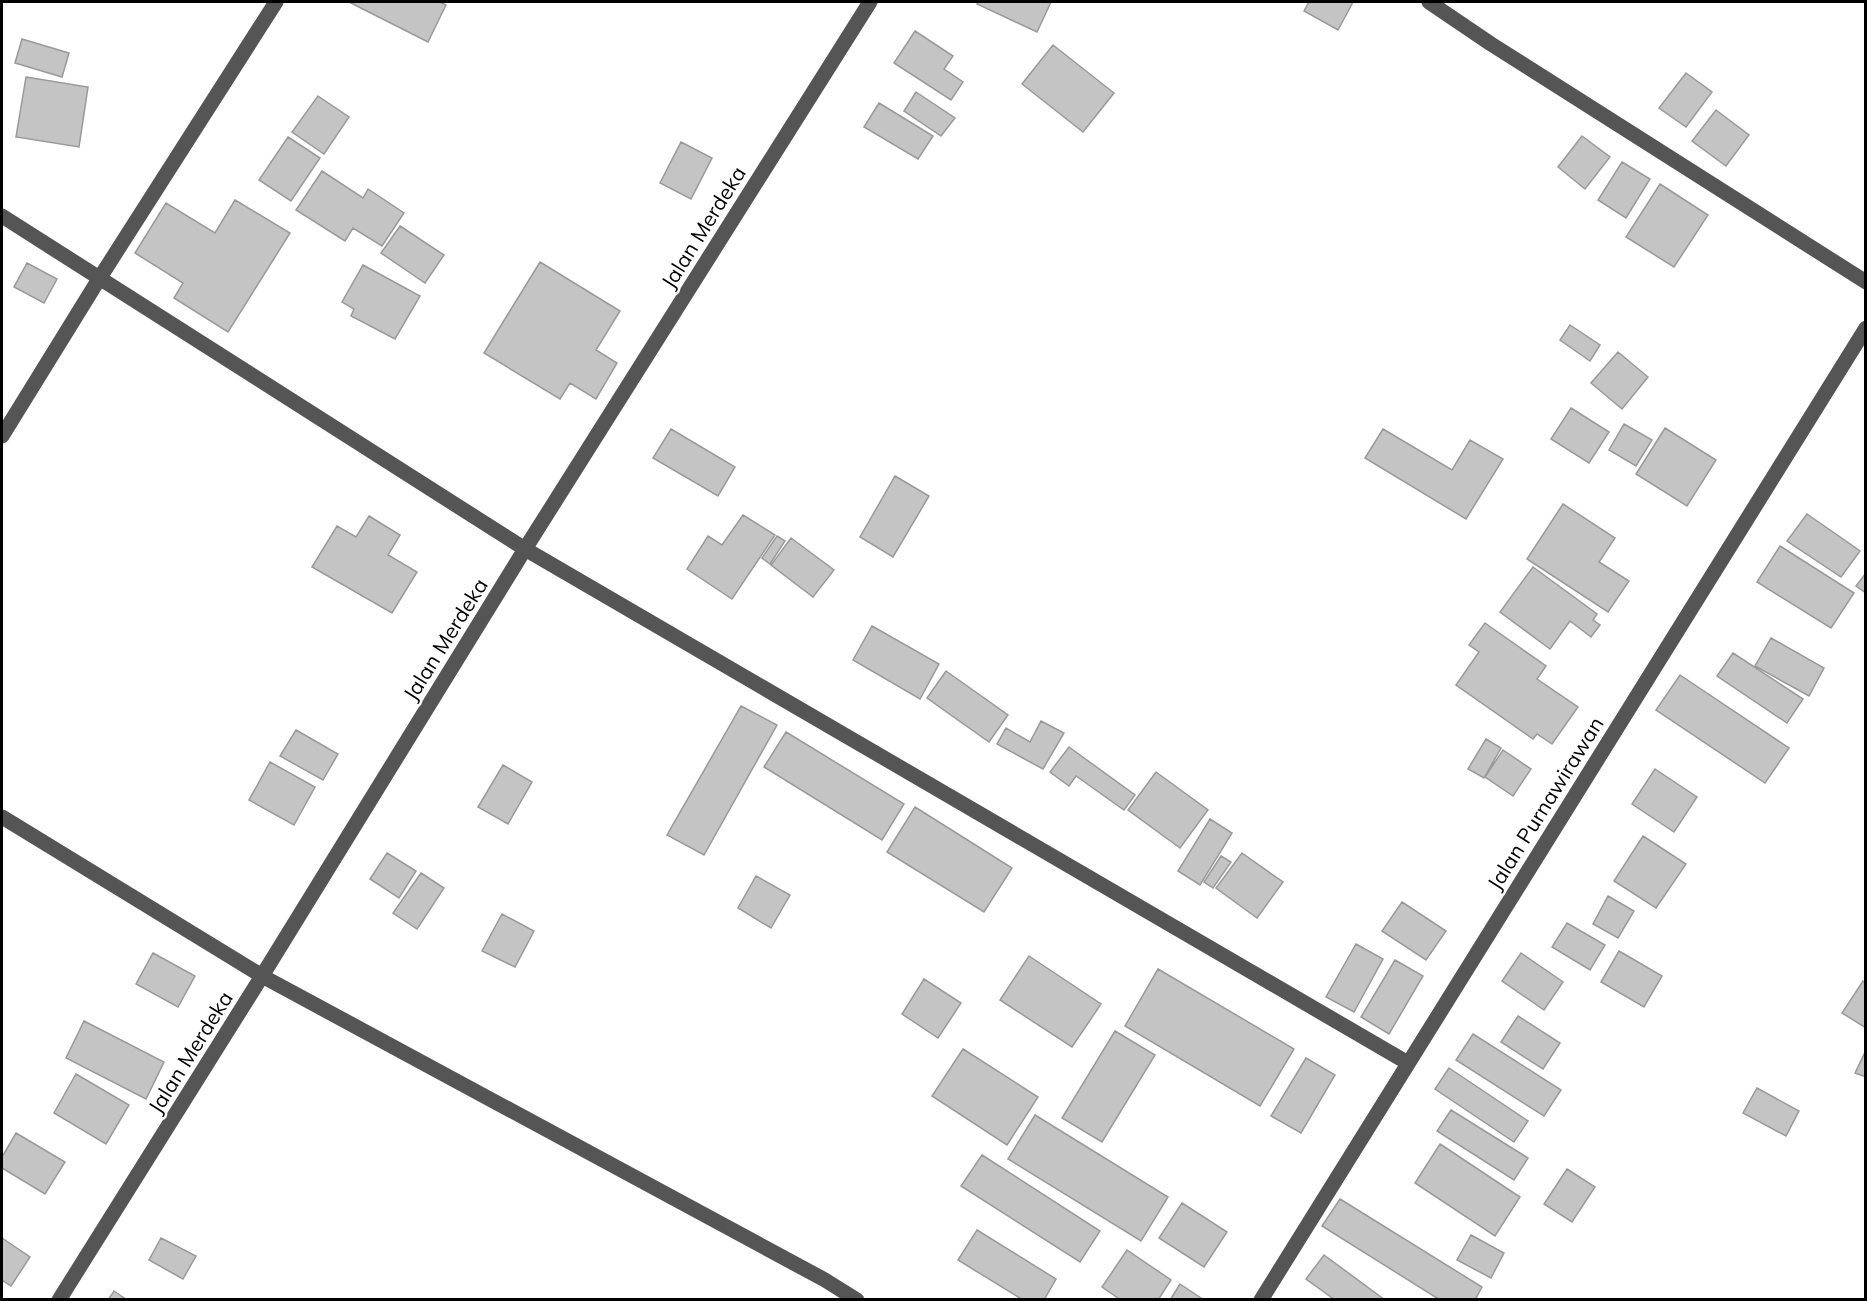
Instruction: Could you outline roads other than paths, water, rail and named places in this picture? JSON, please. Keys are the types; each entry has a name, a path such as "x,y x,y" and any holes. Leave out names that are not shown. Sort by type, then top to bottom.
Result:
{"street":[{"path":"2,436 276,2"},
{"name":"Jalan Merdeka","path":"59,1299 262,976 525,549 870,2"},
{"path":"1429,2 1491,44 1866,282"},
{"path":"2,216 525,549 1408,1063"},
{"name":"Jalan Purnawirawan","path":"1261,1299 1866,328"},
{"path":"2,816 262,976 857,1299"}]}
